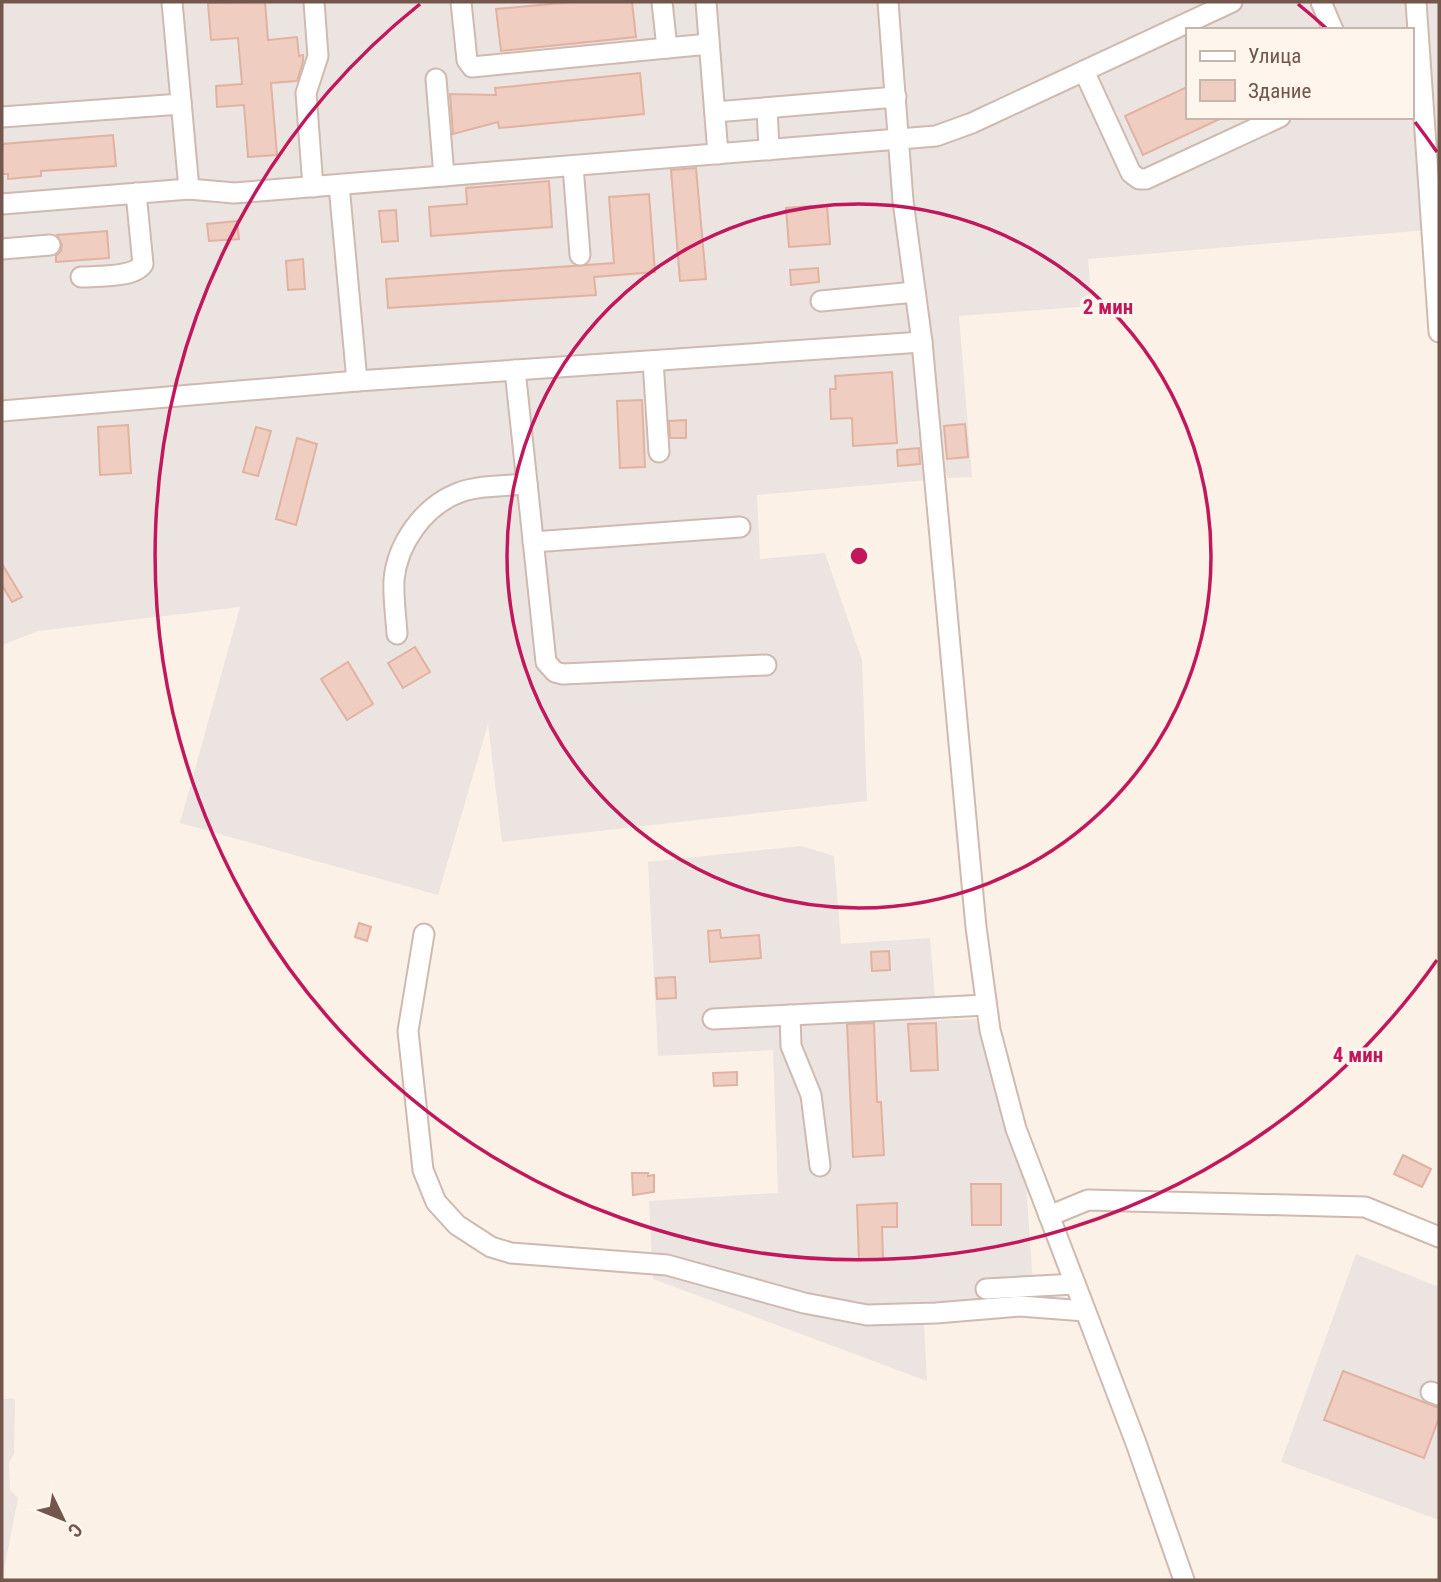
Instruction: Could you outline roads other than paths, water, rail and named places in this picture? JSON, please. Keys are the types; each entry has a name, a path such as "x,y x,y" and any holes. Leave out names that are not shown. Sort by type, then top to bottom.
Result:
{"street":[{"path":"172,2 189,189"},
{"path":"313,187 306,93 318,56 314,2"},
{"path":"461,2 467,60 472,67 709,44"},
{"path":"663,2 667,48"},
{"path":"706,2 718,154"},
{"path":"888,2 904,219 922,342 975,914 986,1005 1001,1080 1016,1129 1136,1443 1184,1580"},
{"path":"2,204 189,189 234,193 936,136 952,132 1232,2"},
{"path":"1321,2 1332,28"},
{"path":"1416,2 1439,332"},
{"path":"1084,71 1131,173 1139,179 1146,179 1276,119"},
{"path":"436,79 444,176"},
{"path":"715,112 896,97"},
{"path":"2,117 181,104"},
{"path":"766,108 769,150"},
{"path":"573,166 580,255"},
{"path":"339,185 357,381"},
{"path":"81,277 133,272 141,268 143,264 136,193"},
{"path":"2,249 50,245"},
{"path":"821,301 915,292"},
{"path":"2,411 357,381 922,342"},
{"path":"653,361 659,452"},
{"path":"515,370 547,662 555,672 563,674 766,665"},
{"path":"397,634 394,580 406,540 417,524 444,499 460,492 527,484"},
{"path":"533,542 740,527"},
{"path":"424,934 408,1031 423,1170 436,1202 472,1237 511,1253 667,1265 804,1304 867,1315 1020,1306 1085,1311"},
{"path":"713,1019 986,1005"},
{"path":"790,1015 791,1046 811,1095 820,1166"},
{"path":"1049,1216 1088,1200 1364,1207 1439,1237"},
{"path":"986,1289 1075,1284"}]}
